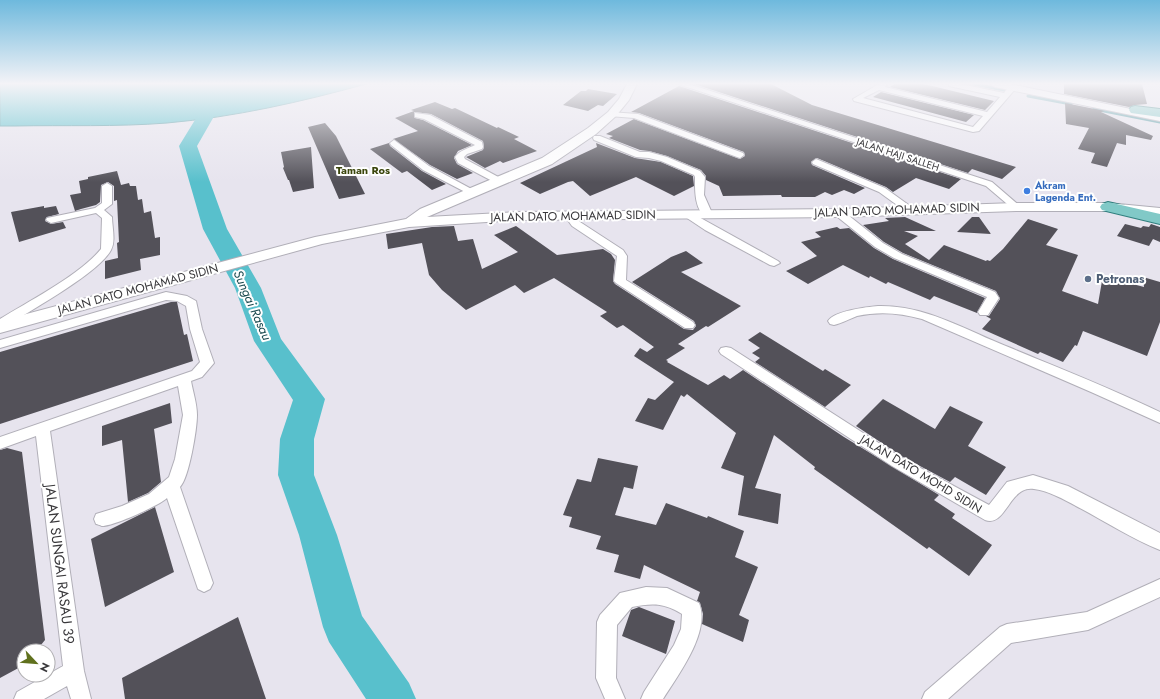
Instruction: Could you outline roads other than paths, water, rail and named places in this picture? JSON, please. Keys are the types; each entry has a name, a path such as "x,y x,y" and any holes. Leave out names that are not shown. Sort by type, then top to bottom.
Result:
{"main road":[{"path":"409,223 425,212 547,162 592,131 609,117"},
{"path":"1108,206 1160,204"},
{"name":"JALAN DATO MOHAMAD SIDIN","path":"0,328 177,278 320,240 409,223 470,218 569,215 839,213 1016,206 1108,206 1160,212"},
{"path":"1108,206 1160,219"}],"street":[{"path":"425,117 479,144 479,147 464,152 460,157 461,161 499,181"},
{"path":"637,117 740,155"},
{"name":"JALAN HAJI SALLEH","path":"782,117 989,184 1016,206"},
{"path":"919,117 967,129 976,129 987,117"},
{"path":"597,138 639,155 649,155 664,159 697,173 700,177 699,195 707,213"},
{"path":"394,143 426,168 472,192"},
{"path":"816,162 882,190 912,211"},
{"path":"51,220 98,210 107,204 107,186"},
{"path":"0,324 58,288 100,258 106,250 107,217 98,210"},
{"path":"839,213 879,245 891,252 991,295 993,298 984,312"},
{"path":"688,214 709,228 774,263"},
{"path":"569,215 576,224 622,256 620,281 689,325"},
{"path":"0,344 166,296 178,296 186,299 192,304 196,329 207,363 197,374 0,443"},
{"path":"834,320 868,309 904,311 932,317 971,336 1124,400 1160,418"},
{"name":"JALAN DATO MOHD SIDIN","path":"726,350 897,462 991,515 1013,486 1033,482 1062,491 1160,542"},
{"path":"102,519 125,512 155,499 176,481 183,459 190,414 184,378"},
{"name":"JALAN SUNGAI RASAU 39","path":"42,429 74,671 81,699"},
{"path":"170,485 204,583"},
{"path":"932,699 1007,634 1088,622 1160,588"},
{"path":"615,699 606,678 606,622 627,599 655,594 674,598 692,609 691,630 681,652 651,699"},
{"path":"24,699 74,671"}],"water":[{"path":"0,117 220,117 167,123 129,125 0,126"}],"waterway":[{"name":"Sungai Rasau","path":"205,117 188,146 215,229 248,288 268,341 309,399 297,439 296,475 318,535 344,627 393,699"},
{"path":"1133,117 1160,122"}],"place":[{"name":"Akram Lagenda Ent.","path":"1027,191"},
{"name":"Petronas","path":"1088,279"}],"district":[{"name":"Taman Ros","path":"363,170"}]}
